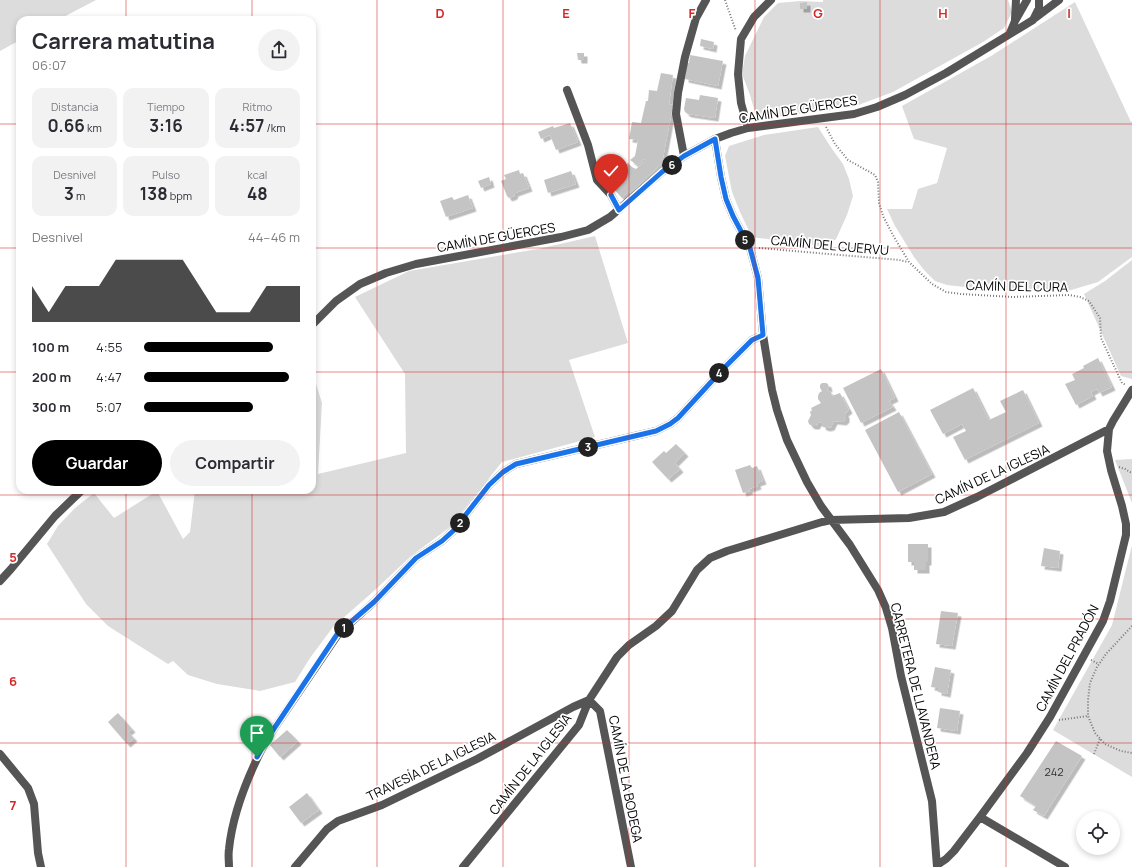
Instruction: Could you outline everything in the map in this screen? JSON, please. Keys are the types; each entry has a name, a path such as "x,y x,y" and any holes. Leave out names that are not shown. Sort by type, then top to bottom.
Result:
{"street":[{"path":"684,156 676,114 678,93 684,57 696,18 706,0"},
{"path":"748,128 741,103 738,74 741,39 754,17 771,0"},
{"path":"1015,21 1016,0"},
{"path":"1010,33 1027,0"},
{"path":"1033,20 1039,8 1039,0"},
{"name":"CAMÍN DE GÜERCES","path":"316,321 336,301 360,284 386,273 416,264 561,237 588,230 610,218 662,172 684,156 715,139 748,128 854,114 877,107 905,95 1033,20 1059,0"},
{"path":"567,90 588,145 597,180 611,195 619,210"},
{"name":"CARRETERA DE LLAVANDERA","path":"715,139 726,199 750,248 758,278 763,335 772,390 787,440 821,506 850,545 878,590 886,608 932,801 937,866"},
{"path":"229,867 229,849 237,810 257,757 267,739 338,633 374,602 416,558 442,541 453,531 489,485 503,472 516,464 656,431 670,424 678,418 752,340 763,335"},
{"path":"1109,429 1129,388"},
{"name":"CAMÍN DE LA IGLESIA","path":"463,867 579,725 589,700 617,657 629,645 656,626 672,611 697,570 710,558 727,551 831,520 909,518 944,512 977,497 1109,429"},
{"name":"CAMÍN DEL PRADÓN","path":"937,866 954,851 1027,753 1050,717 1104,620 1126,535 1126,524 1122,506 1107,451 1109,429"},
{"path":"0,581 55,516 78,494"},
{"name":"TRAVESÍA DE LA IGLESIA","path":"295,867 327,829 338,821 382,805 478,759 572,707 589,700"},
{"name":"CAMÍN DE LA BODEGA","path":"589,700 600,711 631,867"},
{"path":"0,754 28,788 34,804 38,853 41,867"},
{"path":"980,817 1065,867"}],"path":[{"path":"725,0 734,28 741,39"},
{"name":"CAMÍN DEL CURA","path":"821,118 835,144 848,160 875,174 878,182 883,216 909,262 932,284 946,292 961,294 1013,297 1080,296 1089,301 1100,318 1101,338 1122,383 1129,388"},
{"name":"CAMÍN DEL CUERVU","path":"750,248 766,248 892,259 909,262"},
{"path":"1110,464 1126,469 1132,473"},
{"path":"1132,626 1106,654 1097,667 1090,683 1088,700 1088,716 1095,733 1105,744 1121,751 1132,752"},
{"path":"1050,717 1057,720 1088,716"},
{"path":"1094,754 1100,738"}],"shaded area":[{"path":"0,0 96,0 66,16 16,16 16,42 0,51"},
{"path":"823,0 1008,0 1012,12 1004,28 983,42 893,92 853,107 757,119 742,74 745,56 764,17 778,3 800,1 823,2"},
{"path":"1075,2 1131,122 1132,121 1132,257 1098,282 1071,290 992,290 947,285 935,281 914,257 895,226 887,209 912,209 918,189 937,183 947,148 914,139 902,106 991,56"},
{"path":"818,127 843,164 849,179 853,196 847,215 836,239 828,245 818,246 752,237 732,192 725,156 729,146 764,135"},
{"path":"595,236 628,343 569,360 595,437 502,462 449,528 411,556 333,627 310,658 295,682 260,691 217,684 188,675 173,661 168,664 108,626 86,604 47,544 58,526 75,508 93,494 95,494 114,518 152,494 159,494 183,539 190,532 195,494 316,494 316,384 322,403 318,474 406,453 405,374 355,297 409,271 538,249"},
{"path":"1132,260 1132,379 1121,376 1084,294 1105,281"},
{"path":"1132,459 1132,503 1115,460"},
{"path":"1132,545 1132,777 1053,730 1112,625"}],"building":[{"path":"807,2 807,9 800,9 800,3"},
{"path":"701,39 714,42 713,49 700,46"},
{"path":"577,53 584,53 584,60 578,60"},
{"path":"690,55 723,61 718,86 685,79 687,63 689,63"},
{"path":"661,73 673,75 669,104 673,105 662,163 630,193 629,191 622,198 607,181 615,172 628,163 636,169 646,160 644,159 637,165 630,160 635,156 638,140 629,139 632,122 641,123 646,101 648,101 649,90 657,91"},
{"path":"700,95 718,98 715,118 688,114 685,112 684,109 686,98 699,100"},
{"path":"570,123 578,142 556,150 550,135 541,139 538,132 553,126 554,128"},
{"path":"519,170 520,174 523,173 529,188 515,193 514,196 509,198 501,181 506,179 504,175"},
{"path":"571,171 576,184 548,193 544,180"},
{"path":"489,177 491,184 481,188 478,181"},
{"path":"468,195 473,208 446,217 440,201 452,197 454,200"},
{"path":"1098,358 1112,387 1099,393 1097,389 1091,392 1093,396 1076,405 1065,384 1075,380 1072,374"},
{"path":"881,369 895,398 889,401 893,407 861,423 843,388"},
{"path":"822,383 828,384 829,388 827,390 831,392 832,396 840,393 849,410 845,413 846,419 843,422 834,421 831,427 827,428 823,427 822,422 818,423 816,426 812,426 808,421 811,415 811,408 821,403 818,396 822,391 820,385"},
{"path":"973,388 989,420 1006,412 1000,401 1023,390 1039,423 965,460 953,437 966,431 962,424 943,434 930,410"},
{"path":"899,412 932,474 898,492 865,430"},
{"path":"676,444 685,453 675,463 680,469 668,479 652,462 664,451 666,453"},
{"path":"750,465 752,468 757,466 763,481 757,483 758,486 749,489 750,491 743,493 735,470"},
{"path":"908,544 928,544 928,562 926,562 926,570 914,570 914,562 908,562"},
{"path":"1044,548 1060,551 1058,568 1041,566"},
{"path":"941,611 958,613 952,646 936,644"},
{"path":"935,667 951,670 947,694 938,692 938,688 931,687"},
{"path":"940,708 960,711 957,731 937,728"},
{"path":"118,713 132,729 128,732 134,738 127,744 108,722"},
{"path":"287,730 298,741 280,757 270,745"},
{"path":"1056,741 1082,756 1044,816 1033,810 1036,806 1020,796"},
{"path":"307,793 319,810 301,823 289,807"}],"route":[{"path":"257,757 267,739 338,633 374,602 416,558 442,541 453,531 489,485 503,472 516,464 656,431 670,424 678,418 752,340 763,335 758,278 750,248 726,199 715,139 684,156 662,172 619,210 611,195"}]}
